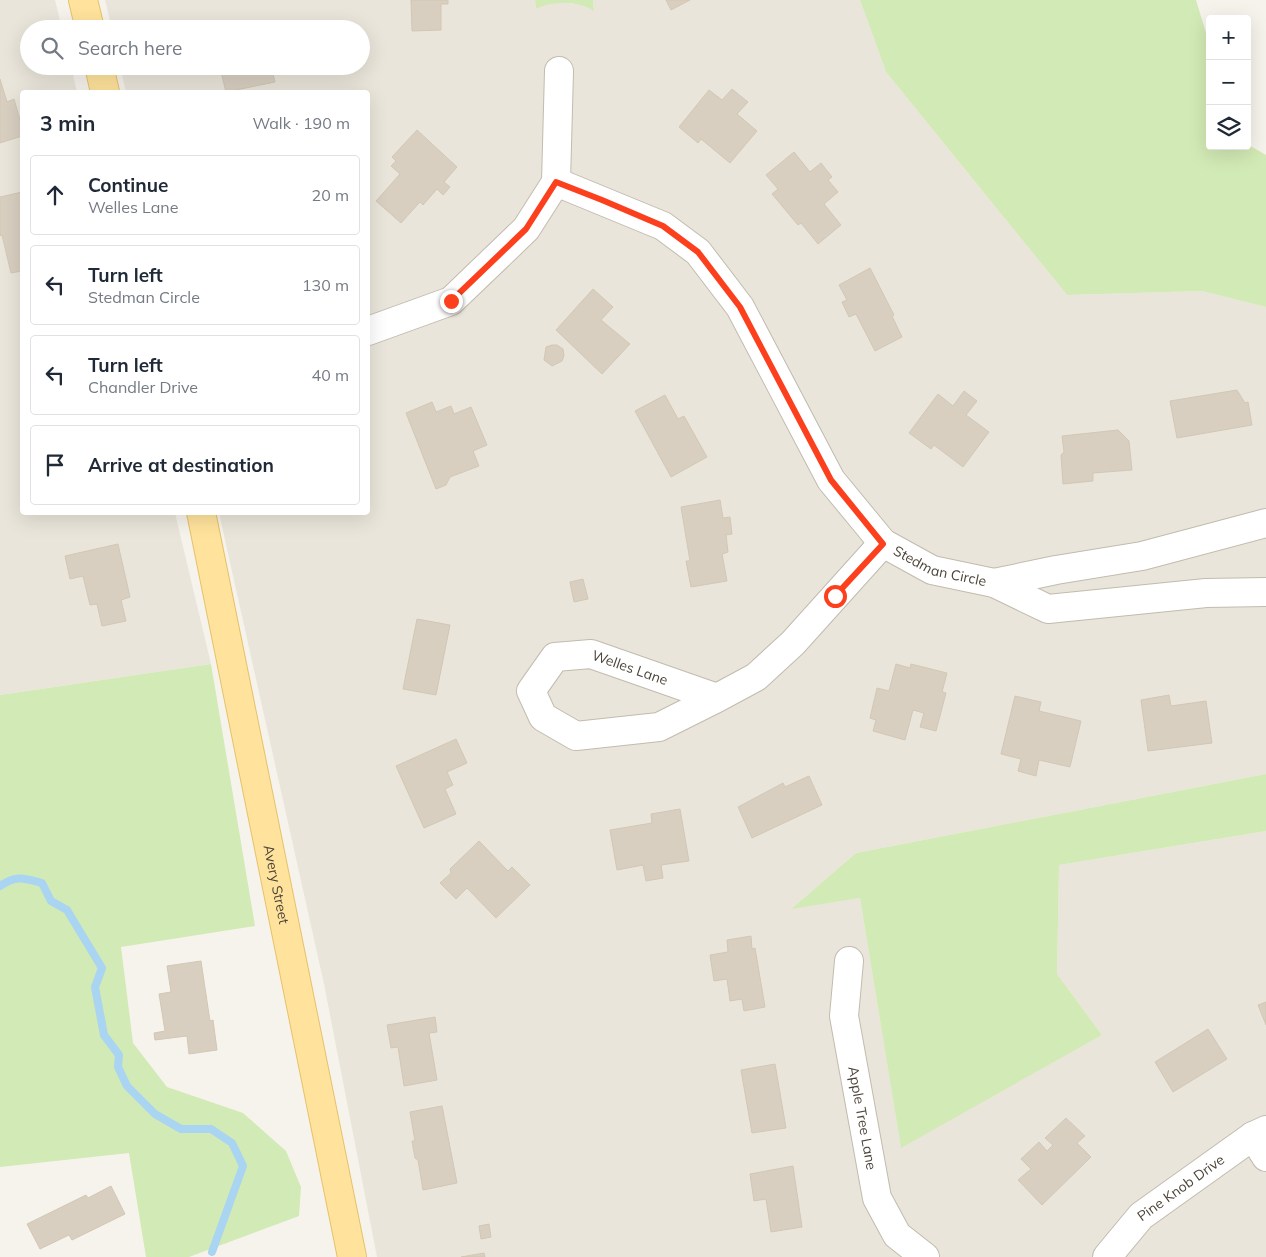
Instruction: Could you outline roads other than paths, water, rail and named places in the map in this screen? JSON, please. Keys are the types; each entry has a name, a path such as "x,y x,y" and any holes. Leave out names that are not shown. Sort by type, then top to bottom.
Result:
{"main road":[{"path":"83,0 88,20"},
{"path":"101,75 105,90"},
{"name":"Avery Street","path":"202,515 352,1257"}],"street":[{"path":"370,331 451,301 526,229 556,182 559,71"},
{"name":"Stedman Circle","path":"556,182 663,226 698,252 740,307 831,480 883,544 932,570 994,583 1048,609 1206,593 1266,592"},
{"name":"Stedman Circle","path":"994,583 1056,570 1142,556 1266,523"},
{"name":"Welles Lane","path":"717,698 591,654 555,657 531,691 543,716 576,736 659,727 717,698 756,677 793,643 883,544"},
{"name":"Apple Tree Lane","path":"849,961 844,1016 877,1198 897,1235 925,1257"},
{"name":"Pine Knob Drive","path":"1107,1257 1141,1216 1262,1141"}],"waterway":[{"path":"0,886 20,878 42,883 51,901 67,910 102,968 95,987 104,1035 119,1055 118,1067 127,1086 155,1114 181,1129 211,1129 232,1143 243,1166 212,1252"}]}
